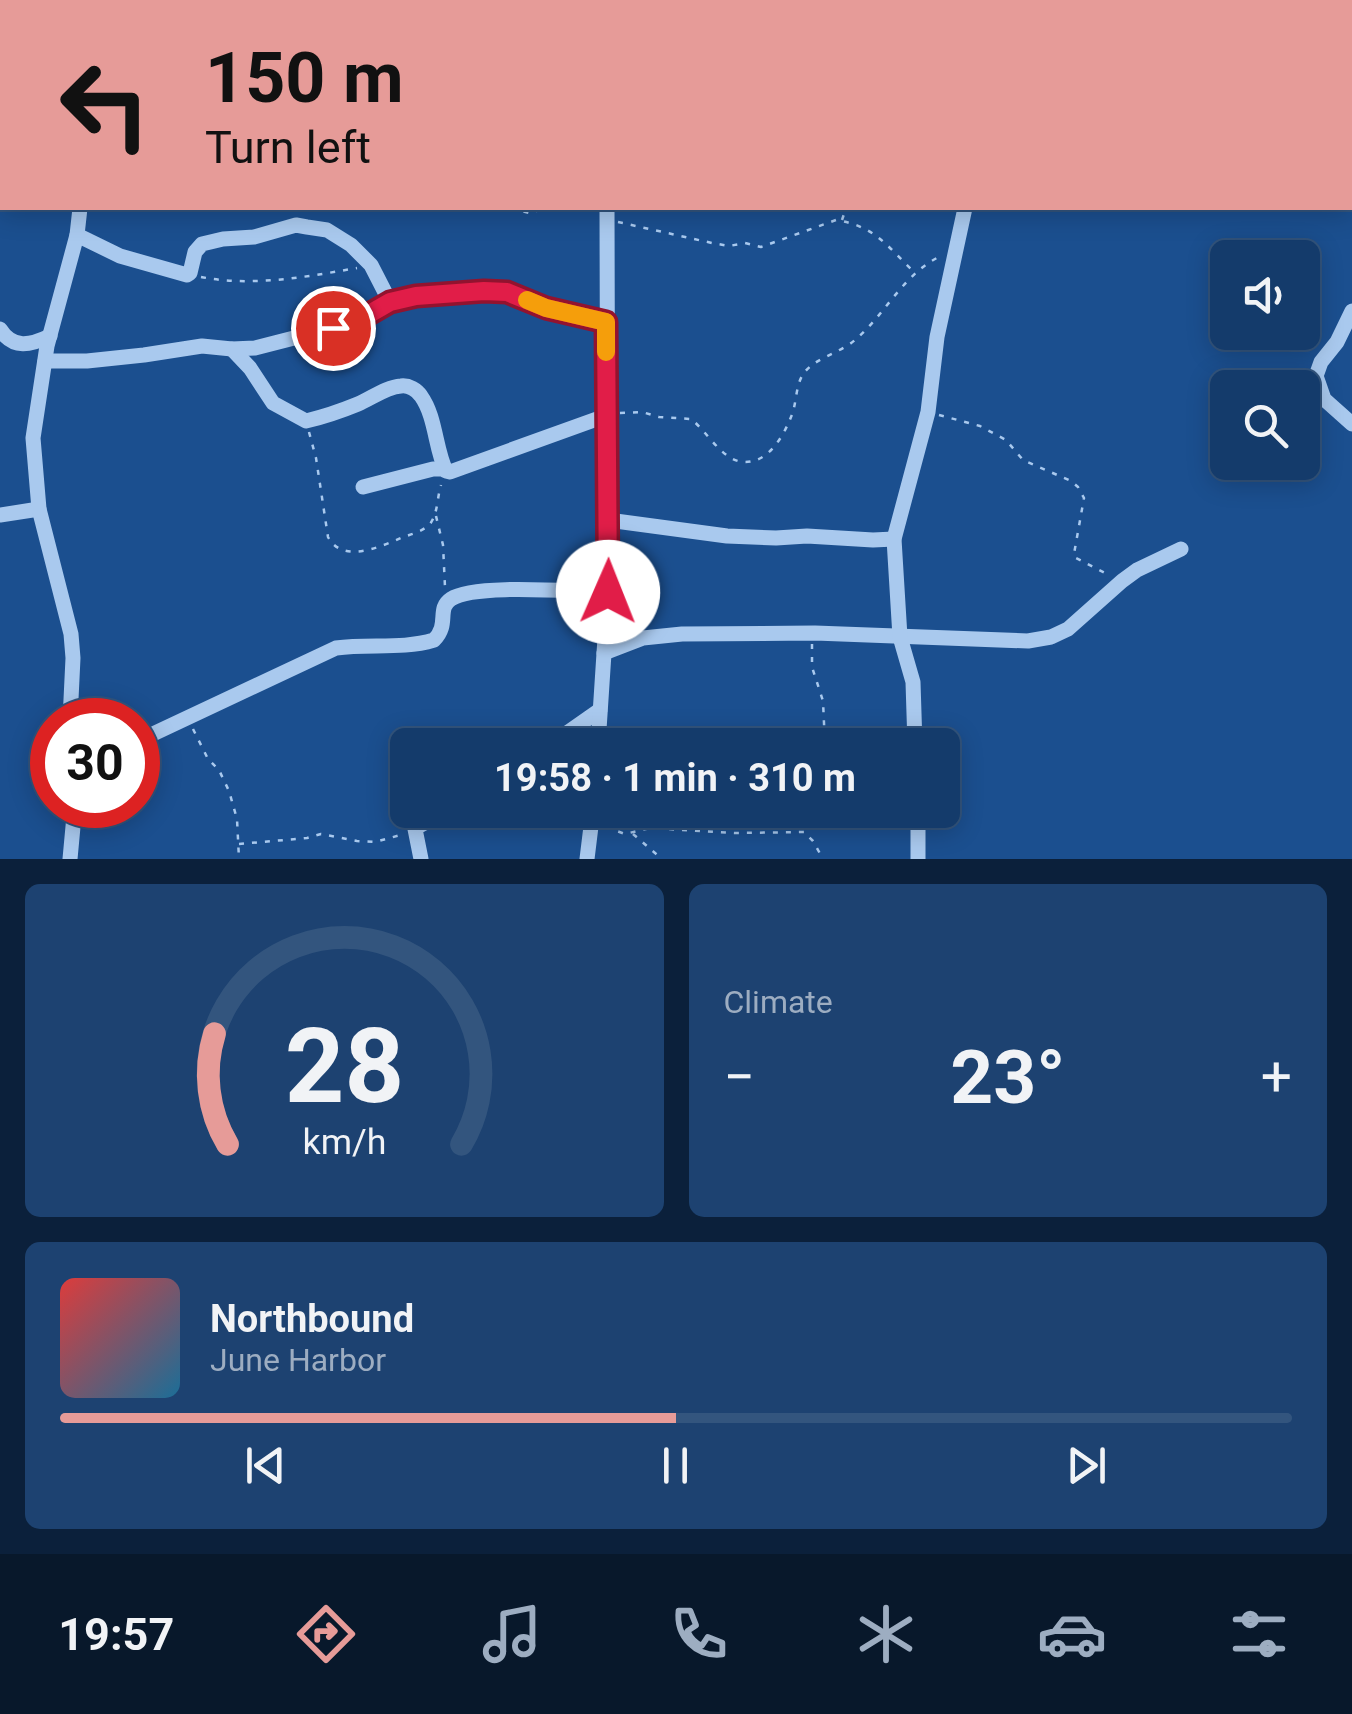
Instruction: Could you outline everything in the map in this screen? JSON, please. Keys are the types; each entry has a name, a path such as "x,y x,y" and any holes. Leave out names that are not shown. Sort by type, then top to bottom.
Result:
{"street":[{"path":"71,698 70,634 39,509 34,438 44,361 77,235 80,210"},
{"path":"915,728 913,682 900,638 894,539 928,412 936,337 965,210"},
{"path":"599,728 608,592 607,214"},
{"path":"77,235 120,256 190,275 194,252 202,244 254,238 296,226 327,230 370,265 390,302"},
{"path":"44,361 88,361 202,346 255,348 333,328 390,302 484,291 507,292 546,308 606,322"},
{"path":"1352,311 1316,376 1324,400 1352,424"},
{"path":"0,329 9,341 18,344 50,336"},
{"path":"232,349 273,402 306,421 358,404 388,389 410,386 421,396 445,470"},
{"path":"363,487 433,469 455,472 607,414"},
{"path":"0,515 39,509"},
{"path":"608,520 727,536 894,539"},
{"path":"604,653 656,636 815,633 1028,641 1051,637 1068,629 1122,580 1181,548"},
{"path":"160,732 336,648 393,648 434,640 443,628 446,603 464,593 608,592"},
{"path":"574,728 600,710"},
{"path":"70,859 73,828"},
{"path":"587,859 590,828"},
{"path":"918,828 918,859"},
{"path":"416,829 422,859"}],"path":[{"path":"842,221 845,210"},
{"path":"607,214 729,246 761,246 842,221 863,226 915,273"},
{"path":"607,414 642,412 691,419 738,462 763,458 773,449 792,416 806,370 846,348 867,330 915,273 958,248"},
{"path":"190,275 219,280 264,280 370,265"},
{"path":"928,412 980,426 1006,440 1023,460 1071,480 1084,498 1074,554 1122,580"},
{"path":"306,421 332,546 368,550 417,533 435,515"},
{"path":"445,470 435,515 443,545 446,603"},
{"path":"815,633 812,667 823,701 825,728"},
{"path":"188,719 229,792 237,819 239,859"},
{"path":"609,828 633,834 650,828 754,834 804,832 823,859"},
{"path":"239,844 321,834 375,842 416,829"},
{"path":"633,834 662,859"}],"slow traffic":[{"path":"527,300 606,322 606,352"}],"route":[{"path":"333,328 390,302 484,291 507,292 546,308 606,322 608,592"}]}
